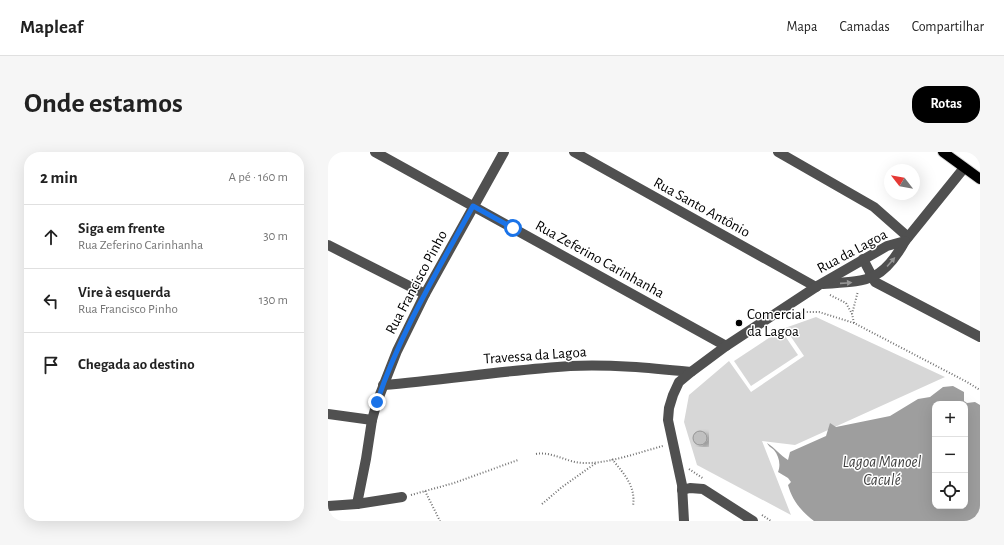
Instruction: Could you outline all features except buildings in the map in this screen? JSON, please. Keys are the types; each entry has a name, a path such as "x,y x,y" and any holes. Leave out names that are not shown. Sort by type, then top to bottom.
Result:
{"main road":[{"path":"943,152 980,179"}],"street":[{"name":"Rua Zeferino Carinhanha","path":"375,152 726,346"},
{"name":"Rua Francisco Pinho","path":"357,504 372,420 383,385 397,351 425,294 504,152"},
{"name":"Rua Santo Antônio","path":"574,152 817,286"},
{"path":"778,152 874,207 906,239"},
{"name":"Rua da Lagoa","path":"817,286 861,281 872,278 888,266 906,239 964,168"},
{"name":"Rua da Lagoa","path":"817,286 887,246 906,239"},
{"path":"328,245 425,294"},
{"path":"863,259 875,282 980,338"},
{"path":"684,521 682,490 668,420 669,408 679,382 726,346 817,286"},
{"name":"Travessa da Lagoa","path":"383,385 495,372 571,366 636,367 691,372"},
{"path":"328,414 372,420"},
{"path":"682,490 690,488 703,489 755,515"},
{"path":"328,506 357,504 402,497"}],"path":[{"path":"852,314 861,281"},
{"path":"817,286 846,303 852,314 854,323"},
{"path":"790,317 795,314 805,312 819,313 854,323 980,390"},
{"path":"536,454 548,453 574,462 586,463 612,459 673,444"},
{"path":"612,459 628,478 634,497 633,506"},
{"path":"402,497 479,474 518,460"},
{"path":"542,504 562,487 597,462"},
{"path":"689,469 709,482"},
{"path":"425,491 440,521"},
{"path":"755,515 772,521"}],"shaded area":[{"path":"816,317 945,377 795,445 762,441 791,515 697,465 684,422 689,395 729,361 751,392 804,356 785,328"},
{"path":"781,330 798,355 751,386 734,361"}],"water":[{"name":"Lagoa Manoel Caculé","path":"953,386 964,392 964,401 932,401 932,509 968,509 968,403 975,402 980,405 980,521 814,521 801,509 788,485 791,482 788,478 778,472 779,461 777,455 767,443 788,460 790,452 826,436 830,423 836,427 890,416 918,399 930,397 943,387"}],"place":[{"name":"Comercial da Lagoa","path":"739,323"}],"route":[{"path":"377,402 410,322 473,206 513,228"}]}
